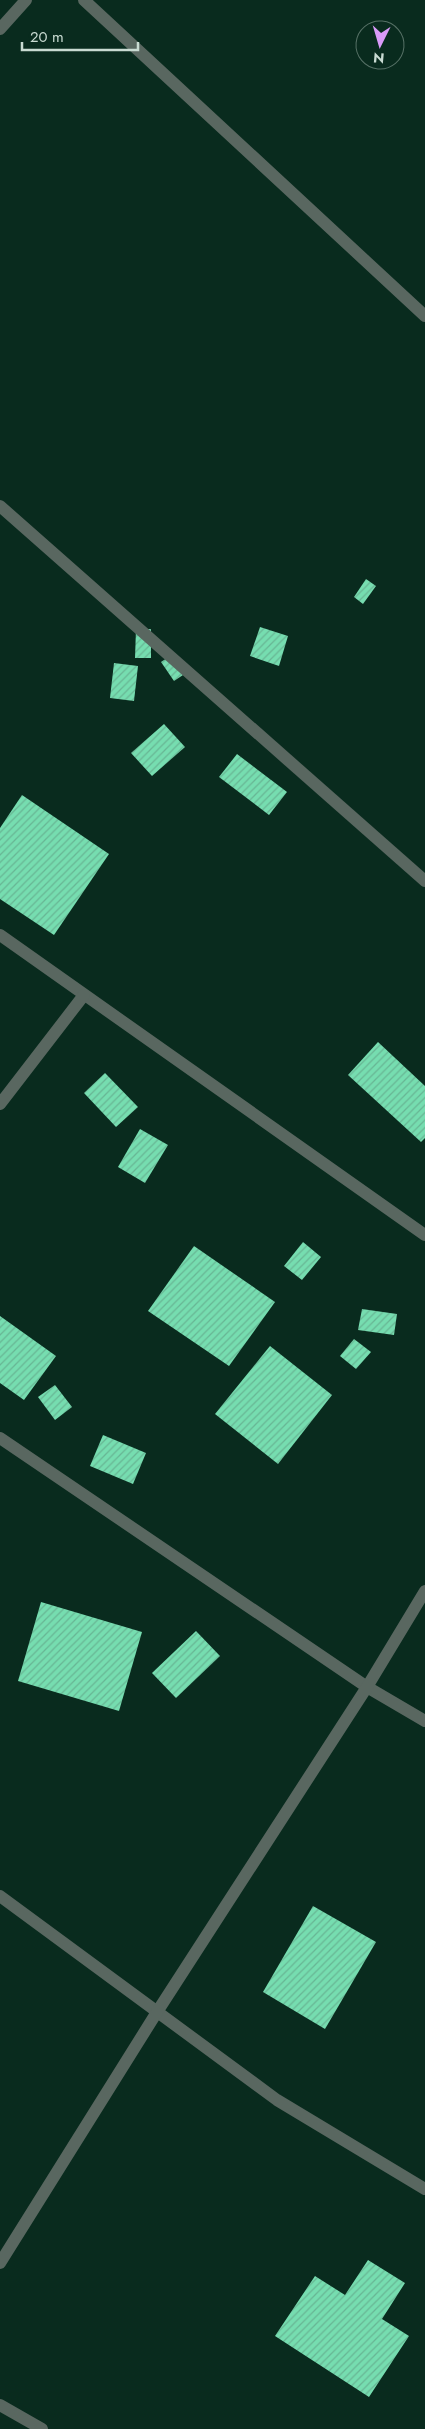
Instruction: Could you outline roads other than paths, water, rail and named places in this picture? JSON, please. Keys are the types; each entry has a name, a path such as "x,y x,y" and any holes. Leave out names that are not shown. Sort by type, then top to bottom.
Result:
{"street":[{"path":"0,29 26,0"},
{"path":"84,0 425,316"},
{"path":"0,506 425,881"},
{"path":"0,935 425,1235"},
{"path":"0,1104 84,995"},
{"path":"0,1438 367,1687 425,1722"},
{"path":"0,2263 157,2012 367,1687 425,1591"},
{"path":"0,1896 277,2100 425,2189"},
{"path":"0,2405 42,2429"}]}
